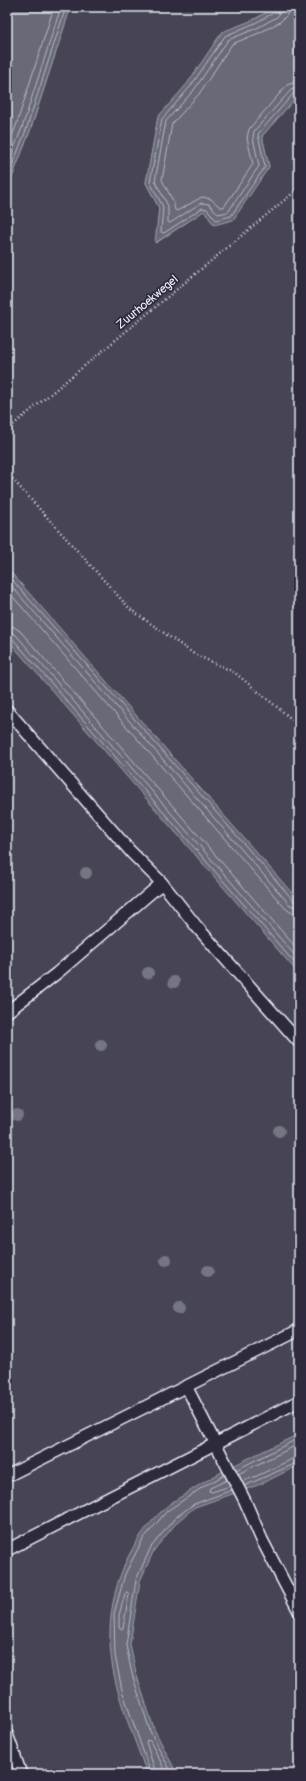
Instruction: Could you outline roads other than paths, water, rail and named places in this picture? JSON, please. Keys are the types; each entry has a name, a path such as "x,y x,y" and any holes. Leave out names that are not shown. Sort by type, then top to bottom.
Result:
{"lane":[{"path":"7,710 162,884 197,927 299,1042"},
{"path":"7,1012 57,973 162,884"},
{"path":"7,1476 299,1330"},
{"path":"186,1386 299,1611"},
{"path":"7,1550 299,1402"},
{"path":"7,1734 21,1774"}],"water":[{"path":"7,7 76,7 70,9 30,131 7,190"},
{"path":"276,7 299,7 299,94 262,136 269,167 233,220 214,225 204,211 155,243 159,208 146,183 158,117 187,84 222,32 253,20"},
{"path":"7,568 299,901 299,974 7,639"},
{"path":"299,1434 299,1465 261,1484 195,1507 178,1521 154,1550 140,1581 130,1644 136,1673 154,1729 177,1774 147,1774 116,1686 111,1655 111,1615 120,1576 128,1557 150,1523 171,1503 226,1470"}]}
